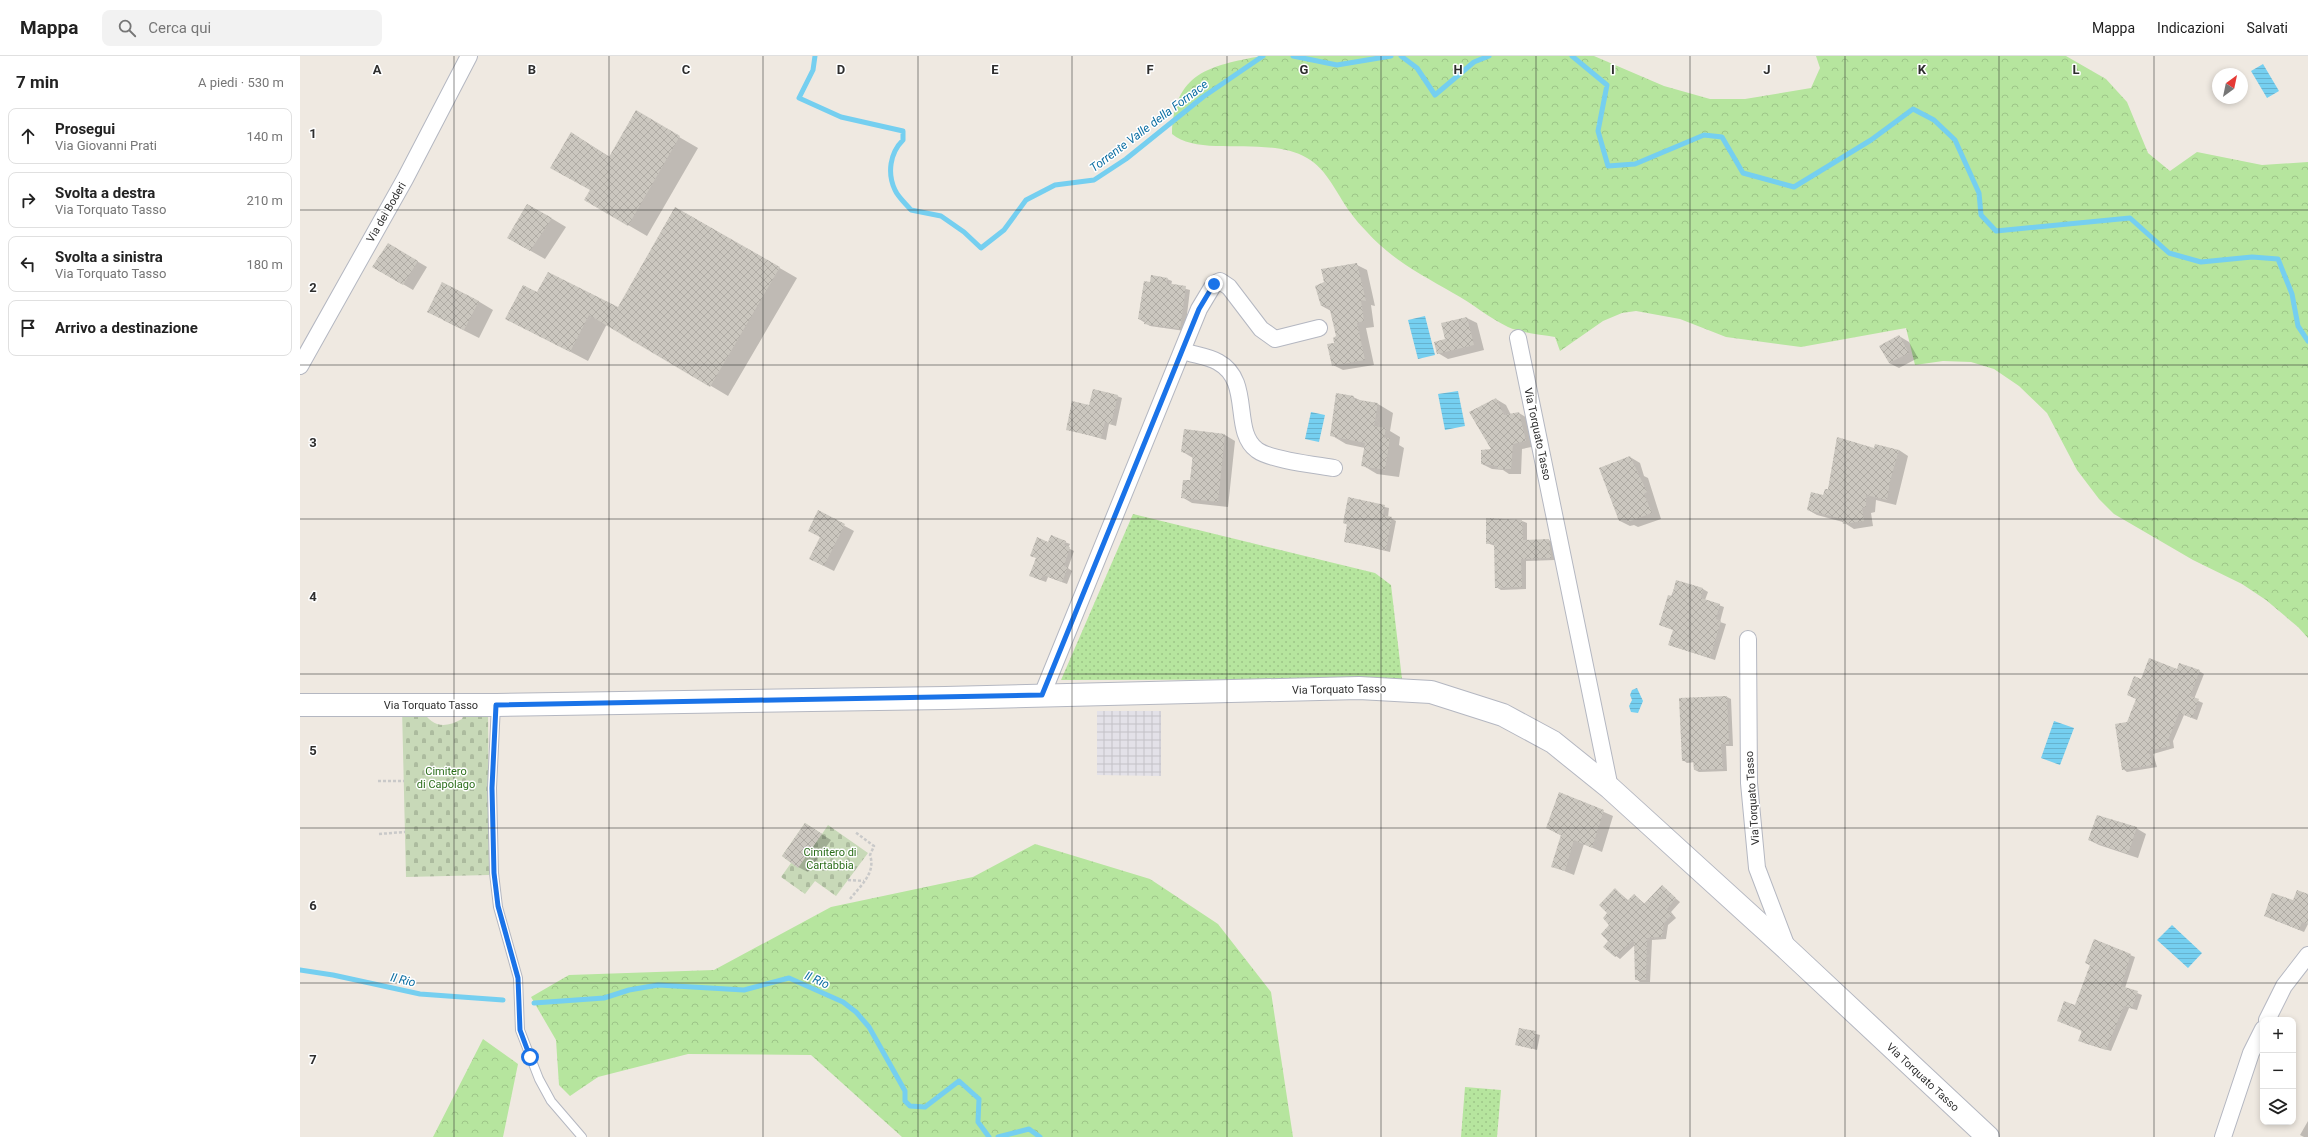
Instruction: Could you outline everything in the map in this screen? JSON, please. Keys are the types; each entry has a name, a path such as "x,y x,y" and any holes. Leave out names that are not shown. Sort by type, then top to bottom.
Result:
{"street":[{"name":"Via dei Boderi","path":"300,366 405,179 469,56"},
{"path":"1042,695 1183,352 1199,309 1214,284 1220,281 1229,287 1261,329 1275,339 1318,328"},
{"name":"Via Torquato Tasso","path":"1518,338 1610,788"},
{"path":"1183,352 1217,362 1230,371 1237,385 1248,440 1257,450 1268,455 1334,468"},
{"name":"Via Torquato Tasso","path":"1748,639 1749,782 1757,868 1788,950"},
{"name":"Via Torquato Tasso","path":"300,705 496,705 1360,688 1431,692 1503,715 1554,742 1610,788 1788,950 1988,1137"},
{"path":"2268,1017 2284,986 2307,957"},
{"path":"2224,1137 2251,1053 2260,1035"}],"lane":[{"path":"496,705 492,788 494,873 498,906 518,978 520,1030 537,1073 551,1101 582,1137"}],"path":[{"path":"378,781 404,781"},
{"path":"378,834 405,832"},
{"path":"850,899 871,872 873,862 870,855 874,846 855,832"},
{"path":"848,880 864,881"}],"shaded area":[{"path":"1097,711 1161,711 1161,776 1097,775"}],"green space":[{"path":"1261,56 1594,56 1664,86 1710,99 1745,99 1811,88 1820,68 1816,56 2066,56 2106,79 2127,102 2148,153 2170,171 2197,152 2262,165 2308,162 2308,638 2298,627 2266,600 2242,584 2193,560 2114,514 2099,499 2077,470 2047,413 2019,386 1994,369 1971,362 1943,361 1915,365 1906,328 1801,347 1726,337 1680,319 1636,311 1622,313 1603,321 1560,351 1555,337 1525,332 1508,327 1397,259 1360,225 1326,175 1320,168 1307,158 1291,151 1273,148 1199,145 1184,141 1172,134 1174,113 1180,97 1188,85 1198,76 1211,69 1226,64"},
{"path":"1133,514 1375,573 1391,585 1402,679 1061,680"},
{"name":"Cimitero di Capolago","path":"467,707 488,709 489,875 406,877 402,708 421,709 434,723 444,725 462,719"},
{"name":"Cimitero di Cartabbia","path":"805,823 822,834 828,825 868,853 836,896 815,881 805,894 781,877 791,863 782,856"},
{"path":"1035,844 1150,879 1218,924 1271,992 1293,1137 902,1137 811,1055 688,1054 598,1077 570,1096 559,1085 556,1040 531,997 569,975 714,970 831,907 973,877"},
{"path":"483,1039 518,1064 503,1137 433,1137"},
{"path":"1465,1087 1501,1090 1497,1137 1461,1137"}],"water":[{"path":"2263,64 2279,91 2267,98 2251,71"},
{"path":"1425,316 1435,355 1418,359 1408,320"},
{"path":"1458,391 1465,426 1445,430 1438,394"},
{"path":"1311,412 1325,415 1319,442 1305,439"},
{"path":"1637,688 1643,701 1638,713 1631,712 1629,706 1632,700 1630,695 1632,690"},
{"path":"2054,721 2074,728 2060,765 2041,758"},
{"path":"2172,925 2202,953 2188,968 2157,940"}],"building":[{"path":"636,110 680,136 628,226 584,200 590,190 550,168 571,132 609,157"},
{"path":"527,204 552,218 530,251 507,238"},
{"path":"675,207 780,267 710,387 589,315 570,352 505,319 523,285 537,292 548,272 618,307"},
{"path":"388,243 418,261 403,285 372,267"},
{"path":"1357,263 1366,301 1361,300 1364,321 1357,323 1365,360 1332,366 1327,344 1334,343 1333,338 1336,336 1329,306 1321,306 1315,286 1324,282 1321,269"},
{"path":"1151,275 1168,278 1166,283 1186,286 1180,329 1144,324 1145,320 1138,319 1144,281 1150,282"},
{"path":"442,282 479,301 464,330 427,312"},
{"path":"1467,317 1474,345 1437,354 1434,342 1445,339 1441,323"},
{"path":"1899,335 1909,353 1889,363 1879,346"},
{"path":"1093,389 1118,395 1111,424 1105,422 1101,438 1066,430 1072,401 1089,405"},
{"path":"1336,393 1354,396 1353,399 1378,403 1374,426 1386,428 1384,438 1390,438 1385,470 1361,466 1365,443 1330,436"},
{"path":"1496,398 1504,415 1519,412 1526,441 1513,444 1511,469 1498,469 1497,466 1481,464 1481,450 1491,449 1469,412"},
{"path":"1184,429 1225,434 1218,502 1181,498 1183,480 1190,480 1193,454 1181,452"},
{"path":"1837,437 1874,448 1875,444 1899,450 1890,481 1887,500 1866,495 1866,507 1862,508 1864,521 1843,524 1842,519 1807,510 1811,492 1823,495 1825,489 1828,489"},
{"path":"1630,456 1647,492 1644,494 1652,513 1628,522 1626,519 1619,521 1599,468"},
{"path":"1348,497 1385,505 1383,515 1392,517 1386,550 1344,542 1347,524 1343,523"},
{"path":"818,510 845,524 824,566 809,559 820,537 808,531"},
{"path":"1486,518 1522,520 1523,540 1549,539 1551,558 1521,559 1522,587 1495,588 1494,543 1486,544"},
{"path":"1051,535 1066,541 1064,545 1070,547 1064,566 1068,567 1062,582 1043,575 1041,580 1029,576 1036,558 1030,556 1037,537 1048,542"},
{"path":"1676,580 1703,588 1701,598 1720,604 1716,619 1721,621 1710,658 1668,645 1673,630 1659,625 1668,595 1672,596"},
{"path":"2149,658 2177,669 2179,663 2200,670 2190,696 2199,699 2192,718 2179,713 2169,738 2170,746 2149,751 2153,765 2122,770 2115,724 2127,722 2136,699 2127,695 2134,676 2141,679"},
{"path":"1727,696 1729,744 1721,744 1723,769 1694,770 1693,760 1682,761 1679,698"},
{"path":"1559,792 1604,810 1592,848 1574,840 1565,871 1551,867 1561,835 1546,828"},
{"path":"2097,815 2137,827 2128,854 2088,840"},
{"path":"805,823 822,834 798,868 782,856"},
{"path":"1662,885 1676,898 1667,909 1672,915 1664,923 1662,937 1647,938 1646,980 1635,980 1634,940 1615,957 1603,947 1608,941 1601,934 1609,925 1603,918 1607,913 1599,905 1615,888 1627,901 1634,894 1644,904"},
{"path":"2297,890 2308,894 2308,924 2302,922 2299,930 2264,916 2272,893 2293,900"},
{"path":"2094,939 2131,954 2121,986 2138,991 2132,1008 2124,1006 2106,1050 2078,1041 2082,1031 2057,1021 2064,1001 2075,1005 2090,965 2085,963"},
{"path":"1519,1028 1536,1031 1532,1049 1515,1045"}],"waterway":[{"name":"Torrente Valle della Fornace","path":"815,56 813,70 799,98 841,117 903,131 903,140 895,151 891,164 891,177 898,195 911,210 941,216 964,232 981,248 1004,230 1026,200 1055,185 1094,180 1126,159 1203,97 1263,56"},
{"name":"Torrente Valle della Fornace","path":"1293,56 1337,65 1391,56"},
{"name":"Torrente Valle della Fornace","path":"1401,56 1417,68 1435,95 1474,62 1489,56"},
{"name":"Torrente Valle della Fornace","path":"1572,56 1607,85 1598,131 1608,166 1635,164 1704,135 1722,137 1743,173 1794,187 1871,140 1913,109 1934,120 1955,140 1979,193 1981,215 1996,231 2130,218 2169,253 2201,262 2252,257 2278,259 2292,294 2298,326 2308,341"},
{"name":"Il Rio","path":"300,970 333,975 420,994 503,1000"},
{"name":"Il Rio","path":"534,1003 604,998 629,990 658,985 744,990 789,978 843,1002 856,1012 869,1027 905,1091 905,1101 910,1106 925,1107 959,1081 979,1099 978,1122 989,1137"},
{"name":"Il Rio","path":"998,1137 1029,1129 1040,1137"}],"route":[{"path":"530,1057 520,1030 518,1010 518,978 498,906 494,873 492,788 496,705 945,698 1042,695 1178,364 1199,309 1214,284"}]}
